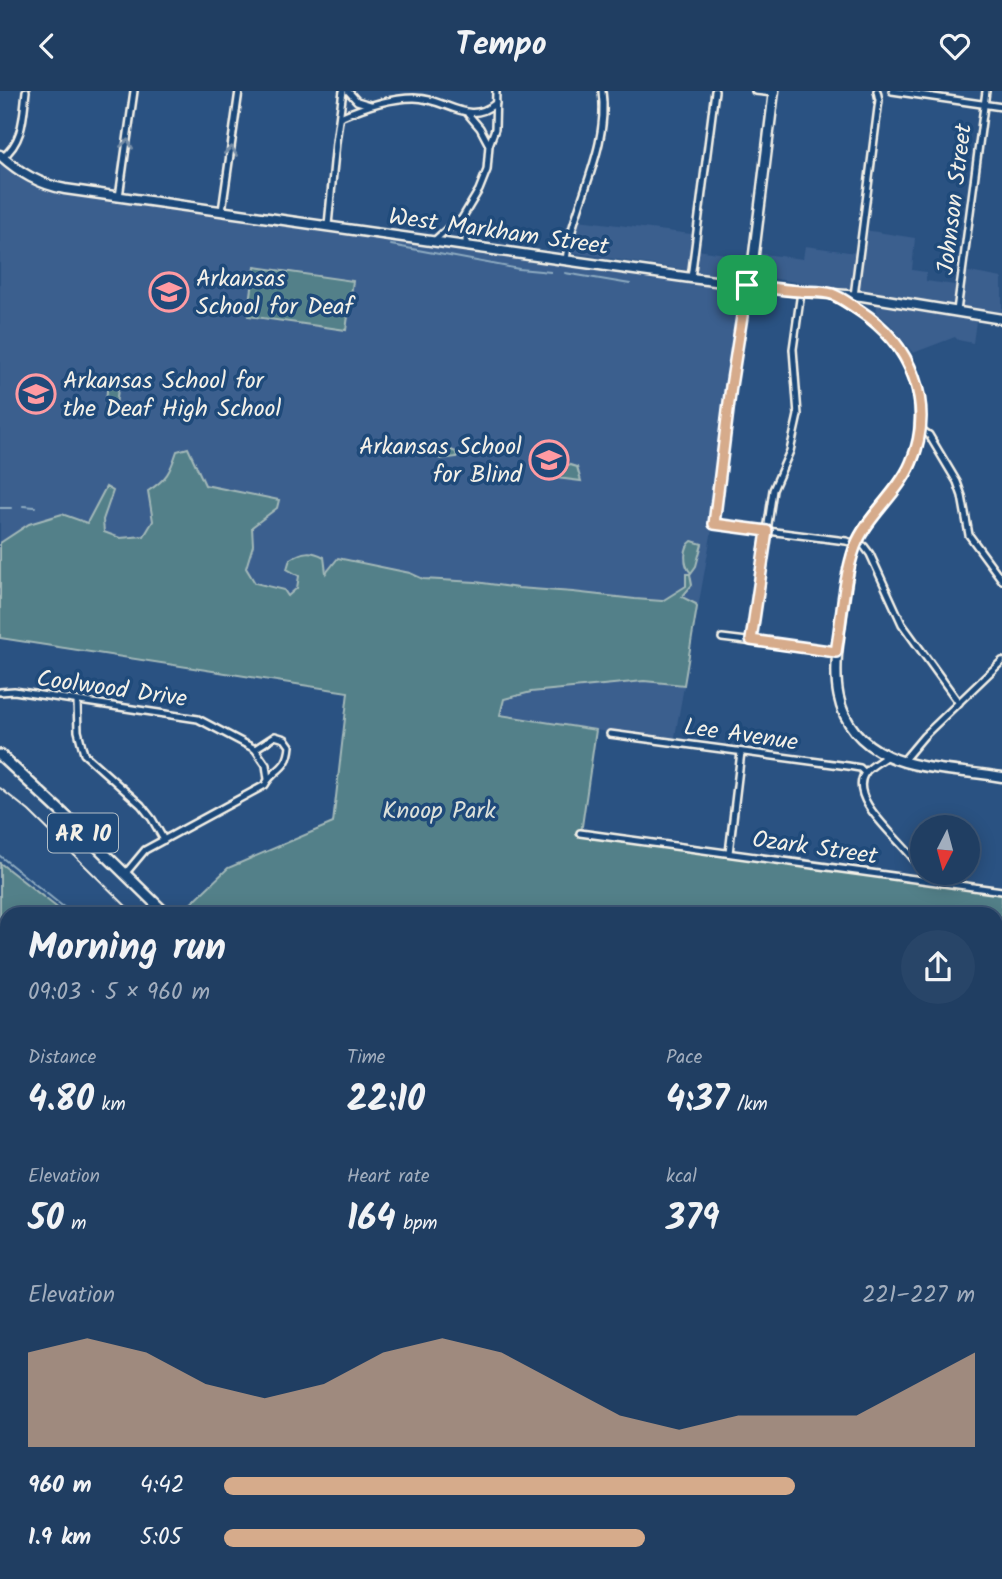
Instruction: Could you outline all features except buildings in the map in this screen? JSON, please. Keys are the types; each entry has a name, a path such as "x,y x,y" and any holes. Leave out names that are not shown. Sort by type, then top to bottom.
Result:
{"main road":[{"path":"748,285 774,92"},
{"name":"West Markham Street","path":"1,157 40,183 65,189 691,278 854,296 1002,319"},
{"path":"831,294 873,320 902,350 919,393 920,429 908,469 856,545 848,575 836,652 835,685 843,712 861,738 887,756 1002,777"},
{"name":"AR 10","path":"0,755 159,907"}],"street":[{"path":"1,157 12,149 19,138 26,91"},
{"path":"119,197 134,91"},
{"path":"222,211 239,91"},
{"path":"328,225 345,91 357,101 370,105"},
{"path":"435,240 461,220 485,175 489,145 495,129 496,91"},
{"path":"566,260 598,146 602,91"},
{"path":"691,278 715,91"},
{"path":"755,91 774,92"},
{"path":"854,296 879,100 877,91"},
{"path":"891,91 1002,107"},
{"name":"Johnson Street","path":"957,311 986,91"},
{"path":"340,117 370,105 424,99 468,114 489,145"},
{"path":"468,114 483,113 496,103"},
{"path":"461,220 466,233 466,245"},
{"path":"748,285 731,386 713,524 846,541 865,548 902,624 958,703"},
{"path":"751,640 773,490 790,451 799,415 793,349 801,292"},
{"path":"920,429 929,435 957,482 969,535 1002,580"},
{"path":"722,638 836,652"},
{"path":"903,761 924,736 1002,661"},
{"name":"Coolwood Drive","path":"0,692 13,691 198,719 245,741 255,749"},
{"path":"77,701 78,731 84,754 141,805 164,840"},
{"name":"Lee Avenue","path":"610,734 848,765 860,768 865,773"},
{"path":"125,874 141,853 265,785 268,779 286,764 289,744 281,737 275,736 255,749 266,765 268,779"},
{"path":"729,853 741,752"},
{"path":"887,756 865,773 862,786 866,804 910,853"},
{"name":"Ozark Street","path":"580,833 910,874"},
{"name":"Ozark Street","path":"972,885 1002,891"}],"shaded area":[{"path":"0,159 40,183 750,286 734,362 715,491 713,524 674,742 0,639"},
{"path":"570,219 699,235 697,250 747,257 749,252 803,259 805,246 856,253 858,229 915,238 912,270 926,272 926,281 955,285 958,270 1002,278 1002,314 745,274 743,279 556,250"},
{"path":"877,305 976,321 973,343 955,337 913,353 889,323 876,313"}],"green space":[{"path":"255,267 353,281 346,330 248,316"},
{"path":"108,380 119,381 115,413 105,412"},
{"path":"431,442 456,452 457,457 441,459 423,450"},
{"name":"Knoop Park","path":"188,448 205,485 279,500 277,508 252,527 253,545 246,568 255,583 284,590 288,596 297,588 299,576 287,569 290,559 307,552 324,557 326,573 338,558 410,573 423,579 662,601 686,586 686,574 690,574 692,585 682,597 697,607 684,685 644,681 531,692 504,699 500,715 596,730 581,833 910,876 910,885 979,885 1002,888 1002,907 187,907 228,868 333,823 348,692 0,638 0,543 29,524 62,514 87,523 106,487 113,491 103,520 104,532 120,538 144,536 153,521 148,491 160,483 177,451"},
{"path":"547,458 577,467 581,481 549,477"},
{"path":"692,541 702,544 696,566 691,573 685,556"},
{"path":"0,863 56,907 0,907"}],"waterway":[{"path":"391,245 519,269 551,272"},
{"path":"565,273 630,284"},
{"path":"23,506 35,507"},
{"path":"0,508 11,508"},
{"path":"0,856 64,907"}],"railway":[{"path":"0,788 29,811 127,907"}],"place":[{"name":"Arkansas School for Deaf","path":"169,292"},
{"name":"Arkansas School for the Deaf High School","path":"36,394"},
{"name":"Arkansas School for Blind","path":"549,460"}],"route":[{"path":"747,285 830,294 847,303 873,320 895,341 912,370 919,393 921,408 918,442 908,469 856,545 848,575 836,652 751,640 767,531 714,524 747,285"}]}
